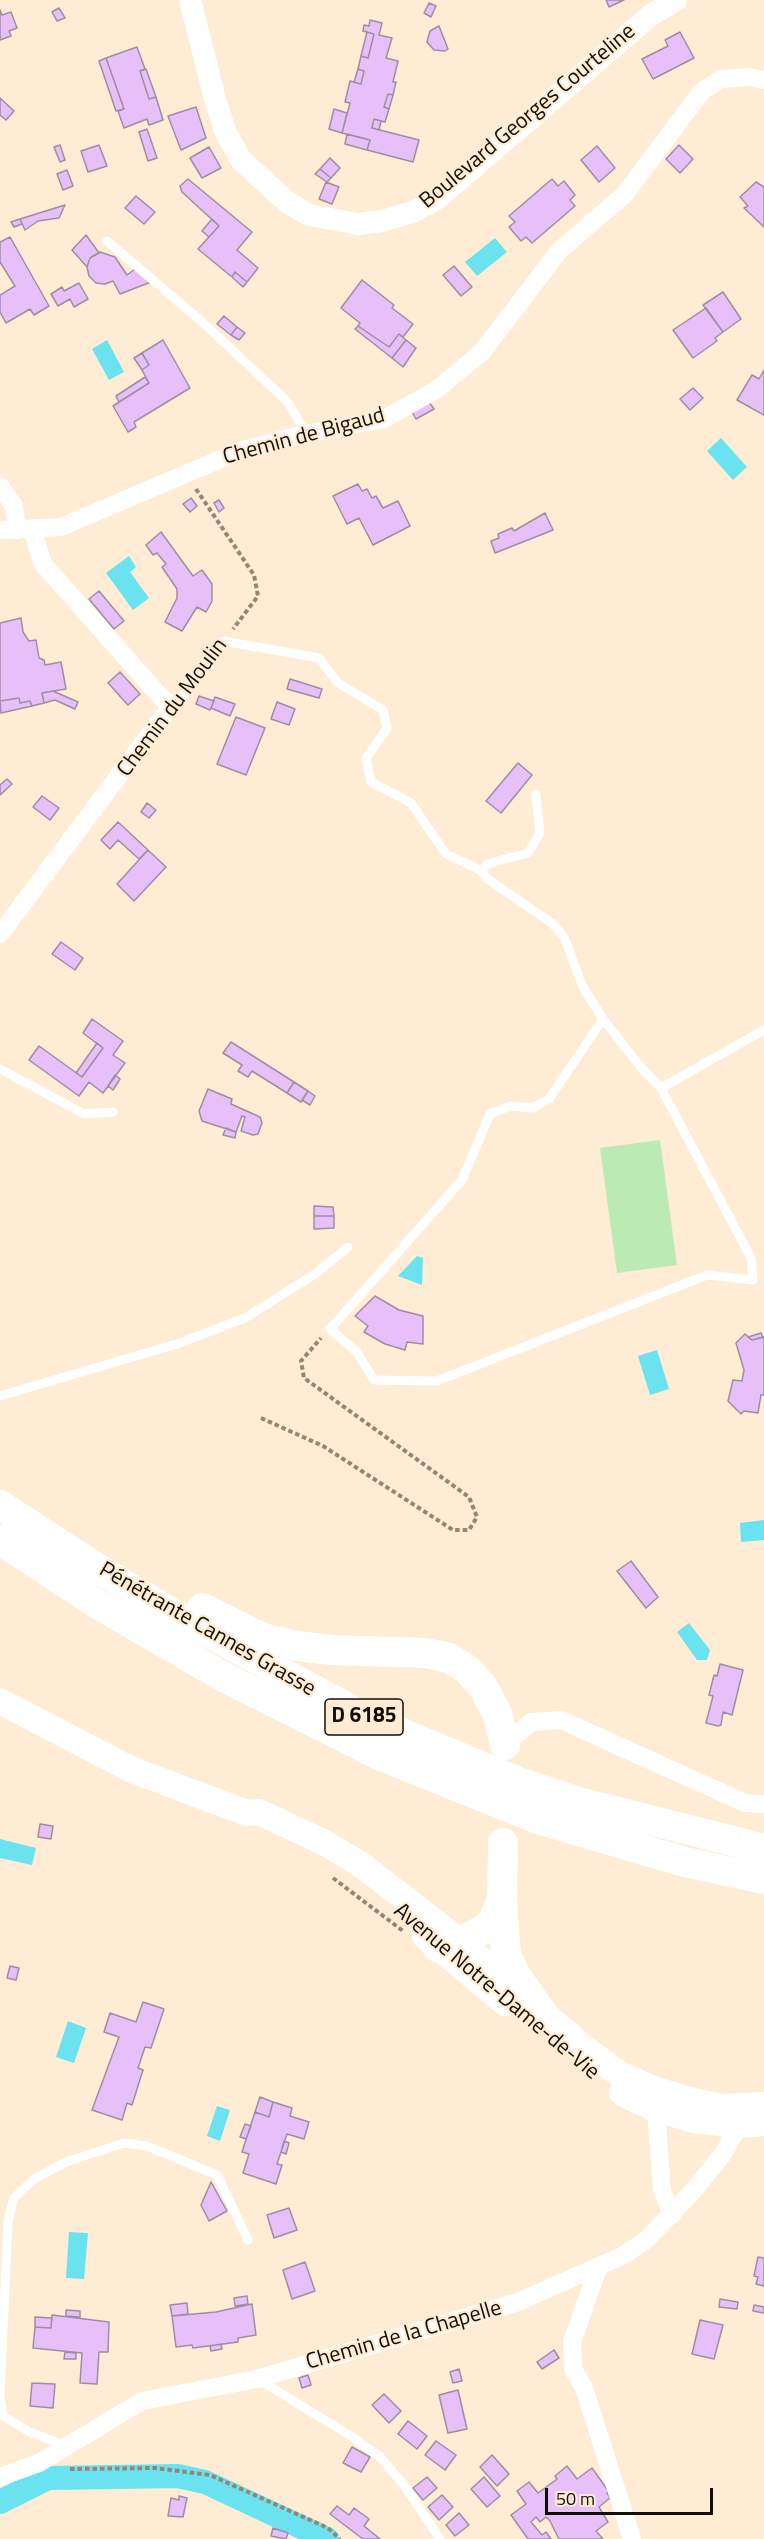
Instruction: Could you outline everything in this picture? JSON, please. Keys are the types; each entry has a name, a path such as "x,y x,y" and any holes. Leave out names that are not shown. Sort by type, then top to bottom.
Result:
{"highway":[{"path":"0,1491 214,1615 263,1638 332,1650 426,1653 449,1658 468,1670 483,1688 496,1713 506,1745"},
{"name":"Pénétrante Cannes Grasse","path":"0,1505 175,1615 368,1719 557,1795 706,1836 764,1849"},
{"name":"Pénétrante Cannes Grasse","path":"0,1540 96,1603 220,1675 377,1754 538,1819 717,1870 764,1879"},
{"path":"503,1843 502,1899 506,1954 516,1976 543,2014"},
{"path":"717,1870 764,1886"},
{"path":"447,1943 477,1934 492,1923 502,1899"}],"main road":[{"name":"Avenue Notre-Dame-de-Vie","path":"0,1701 129,1769 247,1813 256,1823 325,1853 359,1875 655,2099"},
{"name":"Avenue Notre-Dame-de-Vie","path":"447,1943 602,2080 655,2099 722,2107 754,2115"}],"street":[{"name":"Boulevard Georges Courteline","path":"190,0 222,120 241,160 286,201 309,215 332,222 358,224 382,221 413,212 438,198 651,15 676,0"},
{"name":"Chemin de Bigaud","path":"16,530 61,527 237,452 306,434 384,419 436,390 482,352 559,251 625,194 702,91 721,79 748,77 764,80"},
{"path":"0,486 14,506 16,530 43,564 171,706"},
{"name":"Chemin du Moulin","path":"0,934 171,706"},
{"path":"506,1745 531,1722 561,1720 578,1725 644,1758 745,1803 764,1804"},
{"path":"655,2099 662,2190 672,2215"},
{"name":"Chemin de la Chapelle","path":"0,2477 39,2463 142,2401 257,2379 518,2302 593,2270 645,2241 672,2215 754,2115"},
{"path":"593,2270 572,2342 573,2370 584,2388 632,2539"}],"lane":[{"path":"107,241 200,320 288,402 306,434"},
{"path":"223,641 319,658 338,683 383,710 387,729 366,758 370,782 411,803 446,854 482,871 486,878 553,924 564,937 583,987 603,1019 643,1070 661,1088 751,1258 753,1280 707,1275 436,1381 374,1380 357,1352 330,1329 462,1180 490,1114 510,1106 532,1108 549,1099 603,1019"},
{"name":"Chemin du Moulin","path":"171,706 186,692 223,641"},
{"path":"482,871 487,864 528,853 540,833 536,794"},
{"path":"661,1088 764,1030"},
{"path":"0,1069 84,1114 113,1112"},
{"path":"0,1396 177,1344 245,1318 315,1274 348,1247"},
{"path":"66,2446 30,2432 3,2416 0,2397 8,2221 14,2198 34,2178 66,2162 124,2144 147,2146 217,2175 248,2240"},
{"path":"257,2379 351,2436 380,2457 404,2485 440,2539"}],"path":[{"name":"Chemin du Moulin","path":"186,473 254,575 258,596 223,641"},
{"path":"261,1418 323,1446 453,1530 469,1530 477,1517 470,1497 304,1378 301,1360 330,1329"},
{"path":"329,1875 408,1935"},
{"path":"61,2469 155,2468 210,2475 328,2528 340,2539"}],"green space":[{"path":"660,1140 677,1265 617,1273 600,1148"}],"water":[{"path":"495,238 507,252 477,276 465,262"},
{"path":"107,340 124,372 109,380 92,349"},
{"path":"721,438 747,467 733,480 707,451"},
{"path":"129,556 136,567 130,572 149,598 133,610 106,573"},
{"path":"417,1256 423,1258 422,1285 398,1276"},
{"path":"657,1350 669,1389 650,1395 638,1356"},
{"path":"764,1520 764,1540 741,1542 740,1523"},
{"path":"689,1623 710,1650 707,1660 697,1660 677,1632"},
{"path":"0,1839 36,1848 32,1865 0,1858"},
{"path":"68,2021 86,2028 74,2063 56,2057"},
{"path":"217,2106 230,2110 220,2141 207,2136"},
{"path":"69,2232 88,2233 84,2279 66,2278"}],"building":[{"path":"606,0 624,0 609,7"},
{"path":"429,3 436,6 431,17 424,13"},
{"path":"59,8 65,18 57,21 52,12"},
{"path":"0,10 2,15 11,12 17,28 9,31 11,36 0,40"},
{"path":"370,20 382,23 379,35 392,38 386,58 398,61 393,82 396,82 393,95 388,94 384,107 389,109 385,122 374,119 372,128 419,140 413,162 367,150 370,140 342,133 350,103 345,102 350,81 361,84 364,71 358,69 361,56 368,58 374,34 363,31 364,25 369,26"},
{"path":"439,26 448,49 445,51 434,50 427,42 430,31"},
{"path":"367,32 374,34 368,58 361,56"},
{"path":"680,32 694,58 653,79 642,59 668,46 665,40"},
{"path":"137,47 145,69 140,71 149,99 156,97 163,120 149,125 147,119 124,128 118,111 124,109 106,58"},
{"path":"106,58 124,109 116,111 99,61"},
{"path":"146,69 156,97 149,99 140,71"},
{"path":"358,69 364,71 361,84 354,82"},
{"path":"388,94 393,95 389,109 384,107"},
{"path":"0,98 14,111 6,120 0,115"},
{"path":"196,107 206,138 181,150 168,116"},
{"path":"334,109 347,113 342,133 329,129"},
{"path":"374,119 381,121 379,130 372,128"},
{"path":"147,129 157,158 148,161 139,132"},
{"path":"347,134 370,140 367,150 345,144"},
{"path":"60,145 65,160 60,162 54,147"},
{"path":"99,145 107,166 88,172 81,151"},
{"path":"679,145 693,159 680,173 666,159"},
{"path":"597,146 615,168 599,182 581,160"},
{"path":"209,147 221,168 202,178 190,158"},
{"path":"330,158 340,168 331,178 320,169"},
{"path":"320,169 331,178 327,182 315,174"},
{"path":"67,170 73,186 63,190 57,174"},
{"path":"188,179 252,232 237,250 258,268 247,282 235,272 232,277 198,249 219,226 182,192 180,186"},
{"path":"552,179 558,186 564,181 575,195 570,200 575,206 532,243 526,237 521,241 509,227 515,222 509,216"},
{"path":"326,182 339,187 332,204 319,199"},
{"path":"756,182 764,187 764,227 744,208 748,206 740,197"},
{"path":"136,196 155,212 144,224 125,208"},
{"path":"65,205 59,218 38,221 25,230 20,219"},
{"path":"20,219 22,224 14,227 11,222"},
{"path":"212,219 219,226 209,237 202,231"},
{"path":"86,235 99,253 90,258 87,267 72,250"},
{"path":"10,237 49,306 34,315 30,309 6,323 0,312 0,295 15,286 0,262 0,242"},
{"path":"100,252 115,257 127,275 135,269 151,282 120,294 113,281 105,284 96,283 89,276 87,267 90,258"},
{"path":"454,266 472,287 461,296 443,275"},
{"path":"235,272 247,282 243,287 232,277"},
{"path":"362,280 394,305 392,308 413,324 403,337 399,334 389,347 358,326 360,323 341,308"},
{"path":"79,283 88,299 74,307 70,299 58,306 51,294 62,287 64,291"},
{"path":"723,292 741,319 723,332 703,305"},
{"path":"706,308 723,332 715,338 717,341 693,358 673,330"},
{"path":"224,316 237,327 231,335 217,324"},
{"path":"358,326 389,347 399,334 406,340 392,358 355,329"},
{"path":"237,327 245,333 239,340 231,335"},
{"path":"163,340 190,388 134,422 136,427 128,432 113,406 149,383 142,370 149,365 142,353"},
{"path":"406,340 416,348 403,367 392,358"},
{"path":"142,353 149,365 142,370 134,358"},
{"path":"764,370 764,415 737,400 752,375 759,379"},
{"path":"145,377 149,383 119,402 116,396"},
{"path":"693,388 703,398 690,410 680,399"},
{"path":"429,402 434,409 416,419 412,412"},
{"path":"358,484 362,491 367,489 372,498 376,496 383,508 398,501 410,526 373,545 359,518 347,524 333,496"},
{"path":"191,498 197,506 190,512 183,504"},
{"path":"219,500 224,508 219,512 214,503"},
{"path":"545,513 553,530 495,553 491,541 499,538 498,534 512,528 514,531"},
{"path":"161,532 193,576 202,570 212,584 212,601 206,612 197,607 182,631 165,622 177,598 177,589 162,567 166,564 157,553 153,555 146,545"},
{"path":"99,591 124,621 114,629 89,599"},
{"path":"21,618 23,632 29,641 36,640 39,658 44,660 45,665 61,662 66,689 42,693 44,703 32,706 30,701 20,703 19,698 0,701 0,623"},
{"path":"120,672 140,694 128,705 108,683"},
{"path":"290,679 322,689 319,698 287,689"},
{"path":"53,691 78,702 75,709 55,700 44,703 42,693"},
{"path":"199,696 214,701 210,710 196,704"},
{"path":"215,697 235,704 230,716 211,708"},
{"path":"19,698 20,703 30,701 32,706 1,713 0,701"},
{"path":"277,702 295,709 289,725 271,719"},
{"path":"236,717 265,728 246,775 217,764"},
{"path":"518,763 532,775 501,813 486,801"},
{"path":"7,779 12,784 0,795 0,785"},
{"path":"42,796 59,808 50,820 33,807"},
{"path":"147,803 156,810 149,818 141,812"},
{"path":"118,822 148,850 139,859 118,840 110,849 101,840"},
{"path":"148,850 166,867 134,901 117,884"},
{"path":"61,942 83,958 75,970 52,954"},
{"path":"92,1019 123,1041 113,1055 125,1063 103,1093 89,1082 79,1096 29,1060 39,1046 82,1077 103,1048 83,1033"},
{"path":"231,1042 294,1082 287,1093 252,1071 248,1077 238,1071 242,1065 223,1053"},
{"path":"97,1043 103,1048 82,1077 76,1073"},
{"path":"115,1075 120,1079 113,1090 108,1086"},
{"path":"294,1082 308,1091 301,1102 287,1093"},
{"path":"208,1089 232,1099 231,1104 260,1117 262,1123 258,1134 253,1135 241,1131 245,1117 242,1116 236,1132 202,1121 199,1111"},
{"path":"308,1091 315,1096 310,1105 302,1100"},
{"path":"226,1128 236,1132 235,1138 223,1135"},
{"path":"314,1206 333,1207 334,1216 314,1216"},
{"path":"314,1216 334,1216 334,1228 314,1229"},
{"path":"375,1296 399,1310 423,1316 423,1344 407,1342 405,1350 385,1344 364,1332 368,1326 355,1316"},
{"path":"761,1333 763,1337 752,1340 748,1337"},
{"path":"745,1334 752,1340 764,1337 764,1395 761,1395 758,1413 744,1411 741,1414 728,1401 733,1380 742,1381 744,1370 736,1343"},
{"path":"631,1561 658,1597 646,1608 617,1571"},
{"path":"720,1664 743,1670 732,1715 723,1712 721,1725 718,1726 706,1723 713,1696 709,1695 714,1675 717,1676"},
{"path":"40,1824 53,1826 51,1839 38,1837"},
{"path":"10,1966 19,1968 16,1980 7,1978"},
{"path":"143,2002 164,2009 151,2048 145,2047 138,2068 143,2070 132,2105 127,2103 122,2120 92,2110 119,2037 104,2032 110,2013 136,2022"},
{"path":"260,2097 273,2102 269,2117 255,2112"},
{"path":"273,2102 292,2108 290,2116 309,2122 304,2139 287,2134 277,2164 282,2165 276,2184 243,2173 249,2154 242,2152 255,2112 269,2117"},
{"path":"245,2124 251,2126 246,2139 240,2137"},
{"path":"284,2141 289,2143 286,2154 281,2152"},
{"path":"211,2182 227,2211 209,2221 201,2205"},
{"path":"289,2208 297,2230 274,2238 267,2215"},
{"path":"758,2257 764,2258 764,2286 756,2284 758,2277 754,2276"},
{"path":"305,2262 315,2291 292,2299 283,2270"},
{"path":"247,2296 248,2304 235,2306 234,2298"},
{"path":"720,2299 738,2302 737,2309 719,2307"},
{"path":"187,2303 188,2314 172,2316 170,2305"},
{"path":"252,2304 256,2335 238,2338 238,2342 193,2348 192,2345 176,2347 172,2316 216,2312"},
{"path":"754,2305 764,2307 764,2313 753,2311"},
{"path":"66,2310 80,2311 80,2317 66,2316"},
{"path":"52,2315 109,2322 108,2352 99,2352 97,2384 80,2383 82,2353 33,2348 35,2327 51,2328"},
{"path":"35,2317 52,2318 51,2328 35,2327"},
{"path":"700,2320 723,2325 714,2359 692,2354"},
{"path":"221,2344 222,2349 211,2351 210,2346"},
{"path":"554,2350 559,2358 542,2369 537,2362"},
{"path":"65,2352 76,2353 76,2359 64,2359"},
{"path":"459,2369 462,2381 453,2383 450,2372"},
{"path":"308,2375 311,2385 302,2388 299,2378"},
{"path":"32,2383 55,2384 53,2408 30,2406"},
{"path":"458,2390 467,2429 448,2433 439,2395"},
{"path":"384,2394 401,2411 389,2423 372,2405"},
{"path":"408,2421 427,2436 417,2449 398,2434"},
{"path":"436,2441 456,2455 445,2470 425,2455"},
{"path":"352,2447 370,2457 361,2472 343,2463"},
{"path":"492,2455 509,2474 497,2486 480,2467"},
{"path":"567,2466 577,2479 592,2468 609,2492 607,2493 610,2498 599,2507 608,2522 596,2531 603,2539 559,2539 546,2517 540,2522 536,2517 531,2522 542,2535 546,2532 551,2539 528,2539 511,2515 526,2504 517,2491 529,2482 538,2493 557,2479 555,2476"},
{"path":"427,2477 437,2488 423,2500 413,2488"},
{"path":"484,2477 500,2496 487,2507 471,2489"},
{"path":"442,2495 453,2507 439,2520 428,2507"},
{"path":"179,2496 187,2498 183,2517 168,2516 171,2498 179,2500"},
{"path":"337,2506 349,2515 354,2508 369,2519 364,2526 380,2539 363,2539 330,2514"},
{"path":"459,2513 469,2525 455,2536 446,2525"},
{"path":"273,2528 288,2533 286,2539 271,2536"}],"waterway":[{"path":"0,2502 48,2478 178,2476 205,2482 327,2539"}]}
